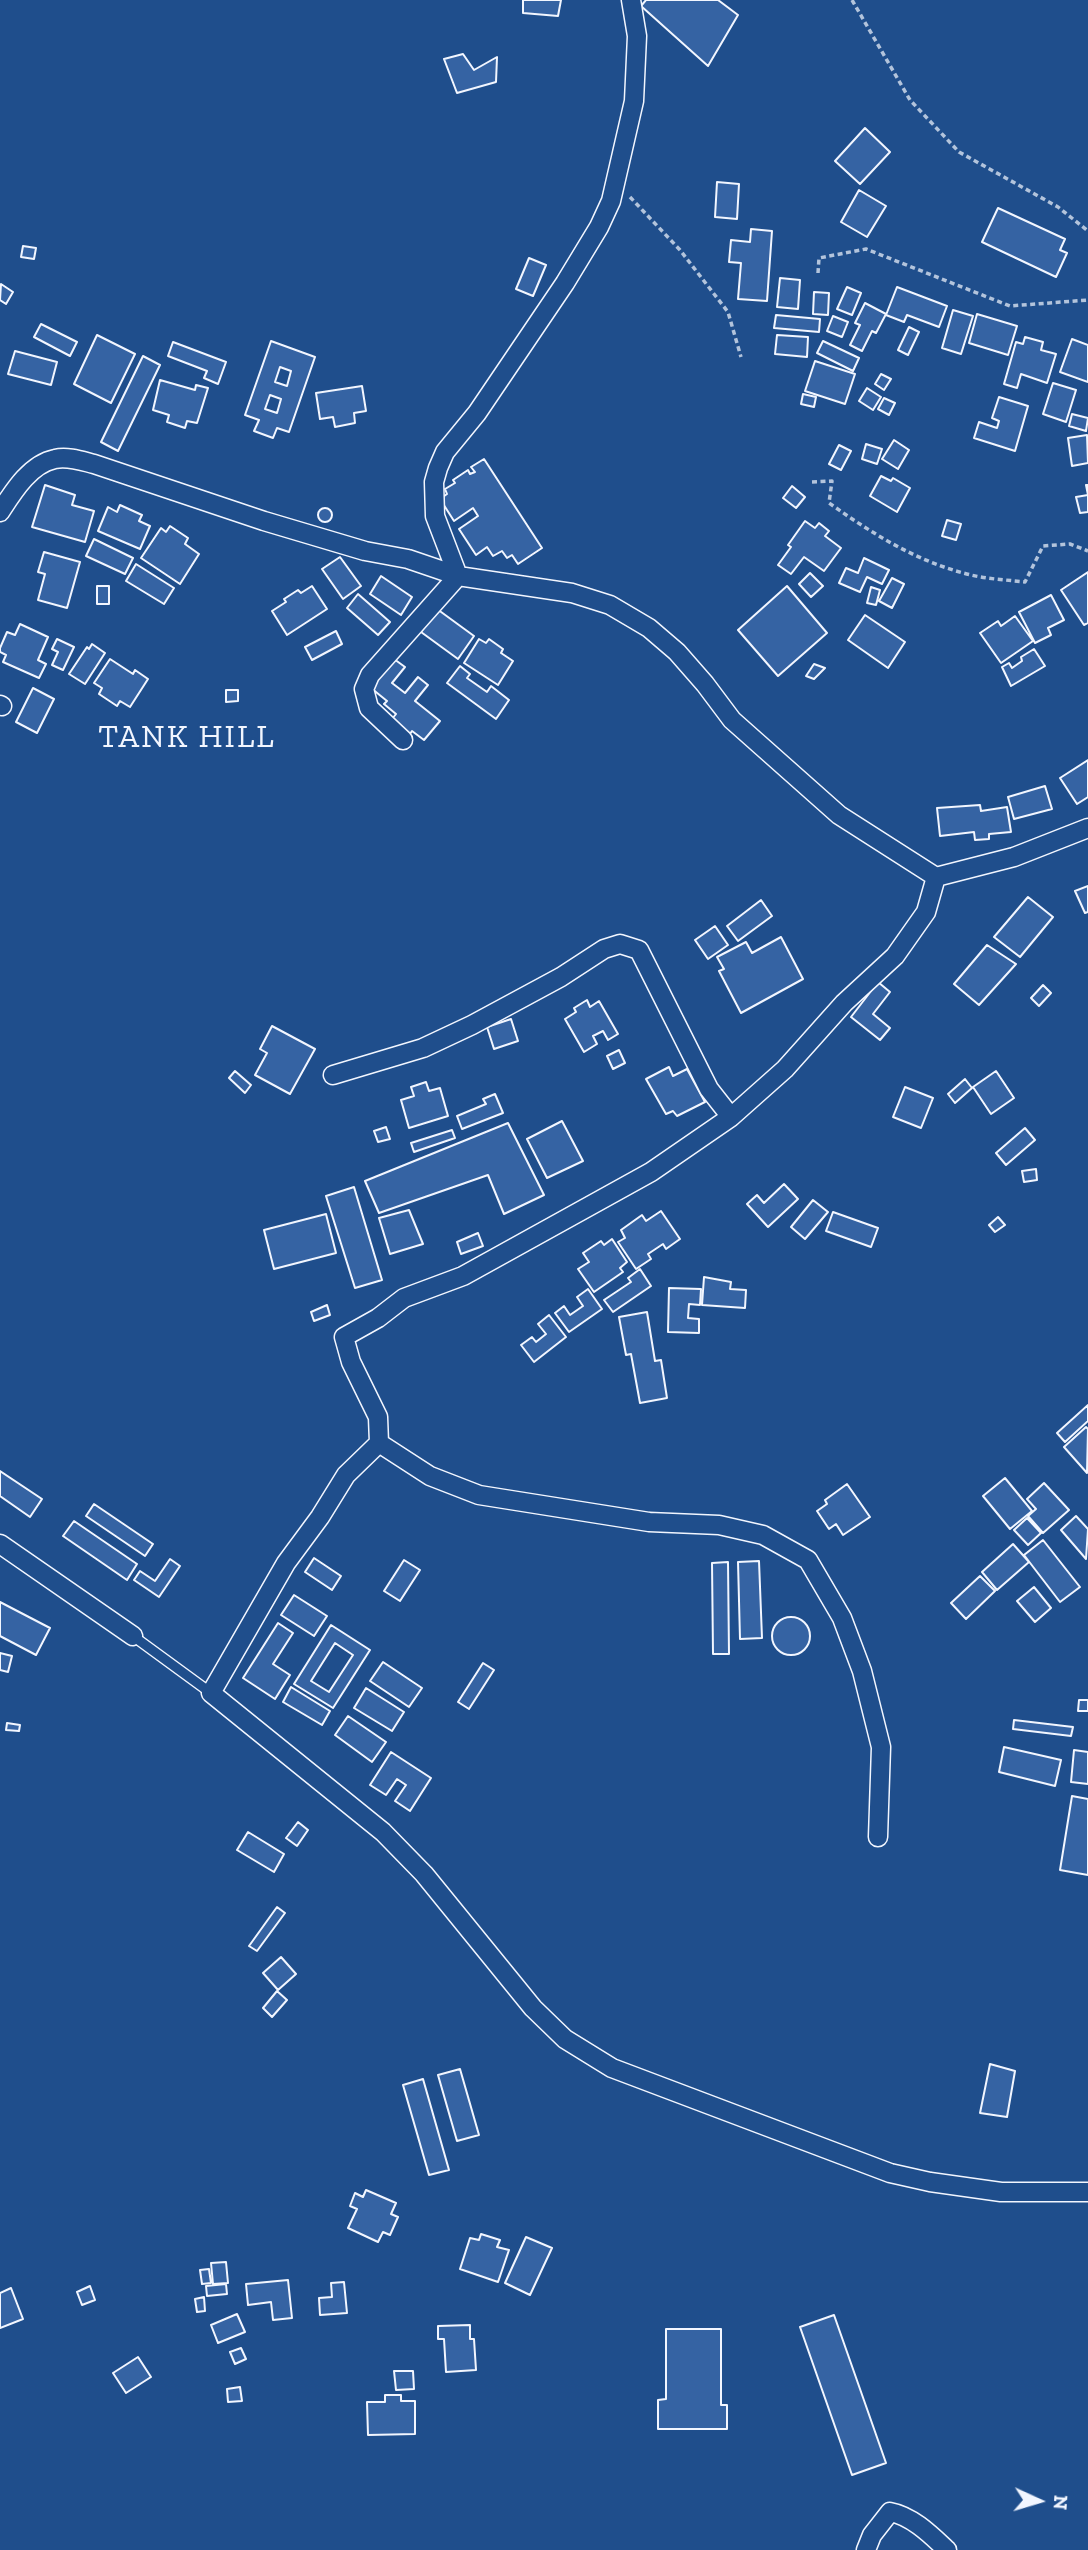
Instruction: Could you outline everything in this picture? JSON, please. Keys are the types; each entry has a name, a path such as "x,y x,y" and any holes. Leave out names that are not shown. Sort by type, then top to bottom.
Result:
{"street":[{"path":"458,576 435,516 435,482 438,468 445,453 477,413 565,283 599,227 611,201 634,102 637,36 631,0"},
{"path":"0,512 13,492 37,466 55,458 69,458 365,551 408,559 458,576 572,593 610,605 649,628 677,652 732,720 839,815 936,877 1014,857 1088,828"},
{"path":"403,740 369,708 364,688 370,676 458,576"},
{"path":"936,877 926,912 895,956 844,1003 785,1069 731,1117 652,1172 591,1207 463,1276 404,1298 378,1318 344,1337 351,1362 378,1417 379,1443 346,1475 280,1573 211,1693 383,1832 424,1874 533,2008 565,2039 612,2068 890,2174 1001,2192 1088,2192"},
{"path":"333,1075 423,1048 561,977 604,949 620,944 639,950 709,1089 731,1117"},
{"path":"379,1443 430,1476 479,1495 649,1522 719,1525 763,1535 808,1560 842,1618 862,1671 875,1722 881,1747 878,1837"},
{"path":"0,1544 133,1636"},
{"path":"866,2550 872,2535 890,2512 917,2524 947,2550"}],"lane":[{"path":"133,1636 211,1693"}],"path":[{"path":"852,0 910,100 959,152 1058,207 1088,231"},
{"path":"628,195 680,250 728,312 741,357"},
{"path":"818,274 819,258 866,249 1010,306 1088,300"},
{"path":"812,482 832,481 830,503 874,535 919,557 971,575 1025,582 1043,546 1070,544 1088,551"}],"building":[{"path":"523,0 561,0 558,16 523,13"},
{"path":"646,0 718,0 738,15 708,66 641,6"},
{"path":"463,54 474,70 497,57 496,82 457,93 444,59"},
{"path":"865,128 890,152 860,184 835,161"},
{"path":"717,182 739,184 737,219 715,217"},
{"path":"859,190 886,206 867,237 841,222"},
{"path":"998,208 1065,239 1060,250 1067,253 1056,277 982,242"},
{"path":"751,229 772,231 767,301 738,299 741,263 729,262 731,240 750,242"},
{"path":"23,246 36,248 34,259 21,257"},
{"path":"529,258 546,265 533,296 516,289"},
{"path":"780,278 800,280 798,309 777,307"},
{"path":"1,284 13,292 6,304 0,300"},
{"path":"847,287 861,293 852,315 837,309"},
{"path":"897,287 947,306 939,327 907,315 904,322 886,315"},
{"path":"814,292 829,293 828,315 813,314"},
{"path":"865,303 886,314 876,333 872,331 862,351 850,345 860,325 855,323"},
{"path":"953,310 973,316 961,354 942,348"},
{"path":"977,314 1017,326 1008,355 969,343"},
{"path":"776,315 820,319 819,332 774,328"},
{"path":"833,316 848,322 842,337 827,331"},
{"path":"41,324 77,342 70,356 34,337"},
{"path":"909,327 919,332 908,355 898,350"},
{"path":"97,335 135,354 111,403 74,384"},
{"path":"777,335 808,337 807,357 775,354"},
{"path":"1025,337 1043,342 1041,350 1056,354 1047,383 1021,374 1017,388 1004,384 1016,342 1023,344"},
{"path":"1072,339 1088,345 1088,382 1060,372"},
{"path":"271,341 315,357 289,432 277,428 273,438 254,431 259,420 245,415","holes":["280,367 291,371 287,386 275,382","270,395 281,399 277,413 265,409"]},
{"path":"823,341 859,358 853,371 817,353"},
{"path":"173,342 226,362 218,384 204,378 207,371 168,356"},
{"path":"15,351 57,362 51,385 8,374"},
{"path":"143,356 160,365 118,451 101,442"},
{"path":"815,361 855,374 845,404 805,391"},
{"path":"881,374 891,379 884,390 875,384"},
{"path":"160,380 195,390 196,385 208,388 197,423 187,421 185,428 167,422 169,415 153,410"},
{"path":"1053,383 1076,390 1066,422 1043,414"},
{"path":"362,386 366,411 354,413 355,423 335,427 333,417 320,419 316,393"},
{"path":"867,388 881,397 873,410 859,401"},
{"path":"803,394 816,397 814,407 801,404"},
{"path":"999,397 1028,406 1015,451 974,438 979,422 997,428 999,421 992,418"},
{"path":"884,398 895,403 889,415 878,409"},
{"path":"1072,414 1088,418 1086,431 1069,426"},
{"path":"1087,435 1088,463 1072,466 1068,438"},
{"path":"894,440 909,450 898,469 882,459"},
{"path":"866,444 882,449 877,464 862,459"},
{"path":"839,445 851,451 841,470 829,464"},
{"path":"484,459 542,548 518,564 512,555 507,558 502,551 493,556 487,547 476,555 459,529 478,516 473,508 454,521 440,499 447,494 445,489 455,483 453,480 468,470 470,474 475,472 471,467"},
{"path":"881,476 891,481 893,478 910,488 897,512 870,496"},
{"path":"45,485 75,495 72,505 94,511 85,542 32,527"},
{"path":"792,486 805,497 796,508 783,498"},
{"path":"1088,495 1088,512 1080,513 1076,497"},
{"path":"120,505 142,515 139,521 150,526 140,549 98,531 108,507 117,512"},
{"path":"322,508 328,508 332,515 328,522 322,522 318,518 318,512"},
{"path":"947,520 961,524 956,540 942,536"},
{"path":"805,521 815,528 819,523 829,531 825,536 841,548 824,571 804,557 791,574 778,565"},
{"path":"170,526 188,538 185,544 199,554 180,584 141,558 161,528 166,532"},
{"path":"94,539 133,558 125,574 86,556"},
{"path":"44,552 80,562 67,608 38,600 45,574 38,572"},
{"path":"340,557 361,586 343,599 322,569"},
{"path":"864,558 889,570 882,584 867,577 860,592 839,583 846,568 858,573"},
{"path":"136,564 174,588 164,604 126,581"},
{"path":"1088,572 1088,623 1084,625 1061,590"},
{"path":"810,573 823,586 811,597 799,584"},
{"path":"381,576 412,597 401,615 370,594"},
{"path":"892,578 904,584 892,608 879,601"},
{"path":"97,586 109,586 109,604 97,604"},
{"path":"312,586 327,609 287,635 272,611 298,590 301,593"},
{"path":"787,586 827,633 778,676 738,630"},
{"path":"871,587 880,590 876,605 867,603"},
{"path":"358,594 390,622 378,635 347,608"},
{"path":"1051,595 1064,620 1048,628 1051,635 1035,643 1019,612"},
{"path":"437,609 474,636 458,659 421,632"},
{"path":"865,615 905,642 888,668 848,640"},
{"path":"1015,616 1033,641 1001,663 980,633 998,621 1001,626"},
{"path":"20,624 48,637 38,660 46,664 39,678 3,662 6,655 0,652 0,648 7,632 15,635"},
{"path":"336,631 342,644 312,660 305,647"},
{"path":"57,639 74,647 63,670 52,665 58,652 52,649"},
{"path":"479,639 486,643 489,639 503,649 501,653 513,661 498,685 464,663"},
{"path":"92,644 105,653 85,684 69,674 87,647 89,649"},
{"path":"1034,649 1045,666 1011,686 1002,667 1009,663 1012,668 1022,661 1021,657"},
{"path":"110,659 133,674 135,670 148,679 130,707 120,701 117,706 99,694 102,688 94,683"},
{"path":"394,659 405,667 392,683 405,693 418,677 428,685 415,701 440,721 424,740 412,731 410,734 392,719 396,714 384,704 387,701 371,688"},
{"path":"814,664 825,668 814,679 806,676"},
{"path":"460,666 470,674 467,678 487,692 491,686 509,700 496,719 447,683"},
{"path":"33,688 54,699 37,733 16,722"},
{"path":"226,690 238,690 238,701 226,702"},
{"path":"1088,760 1088,797 1077,804 1060,778"},
{"path":"1045,786 1052,809 1014,819 1008,797"},
{"path":"980,805 981,811 1007,807 1011,832 989,834 989,839 975,840 974,832 940,836 937,808"},
{"path":"1088,886 1088,912 1085,913 1075,891"},
{"path":"1028,897 1053,917 1020,957 994,937"},
{"path":"761,900 772,916 738,941 727,926"},
{"path":"715,926 728,945 708,959 695,940"},
{"path":"781,937 803,979 741,1013 719,971 724,969 717,957 746,942 752,953"},
{"path":"987,945 1016,964 979,1005 954,984"},
{"path":"878,982 890,992 873,1014 890,1028 880,1040 851,1017"},
{"path":"1043,985 1051,993 1039,1006 1031,998"},
{"path":"587,1000 590,1007 599,1001 618,1034 608,1040 603,1031 593,1036 597,1044 584,1052 565,1019 576,1012 574,1008"},
{"path":"511,1019 518,1041 494,1049 487,1027"},
{"path":"272,1026 315,1049 290,1094 255,1075 267,1053 260,1049"},
{"path":"619,1050 625,1063 613,1069 607,1056"},
{"path":"669,1067 673,1076 687,1069 705,1102 677,1116 673,1111 666,1114 646,1079"},
{"path":"235,1071 251,1085 245,1093 229,1078"},
{"path":"996,1071 1014,1098 991,1114 973,1087"},
{"path":"965,1079 972,1088 955,1103 948,1094"},
{"path":"426,1082 429,1091 440,1088 448,1116 409,1128 401,1100 414,1096 411,1087"},
{"path":"905,1087 933,1098 921,1128 893,1117"},
{"path":"495,1094 503,1113 462,1129 457,1116 486,1104 483,1099"},
{"path":"562,1121 583,1161 547,1178 527,1139"},
{"path":"508,1123 544,1195 504,1214 488,1175 379,1213 365,1181"},
{"path":"386,1127 390,1139 378,1142 374,1131"},
{"path":"1025,1128 1035,1140 1006,1165 996,1153"},
{"path":"452,1130 455,1138 414,1152 411,1143"},
{"path":"1036,1169 1037,1180 1024,1182 1022,1171"},
{"path":"784,1184 798,1199 768,1227 747,1204 757,1195 764,1203"},
{"path":"354,1187 382,1280 355,1288 326,1196"},
{"path":"813,1200 828,1212 805,1239 791,1227"},
{"path":"409,1210 423,1244 390,1254 379,1218"},
{"path":"661,1211 680,1239 666,1249 663,1244 648,1254 651,1259 636,1269 618,1242 625,1238 621,1230 642,1215 646,1221"},
{"path":"833,1212 878,1228 871,1247 826,1231"},
{"path":"326,1214 336,1253 274,1269 264,1230"},
{"path":"998,1217 1005,1225 995,1232 989,1225"},
{"path":"478,1233 483,1246 461,1254 457,1242"},
{"path":"612,1239 627,1262 620,1268 623,1272 594,1292 578,1269 589,1262 583,1253 601,1241 604,1245"},
{"path":"640,1269 651,1286 613,1312 604,1300 631,1282 628,1278"},
{"path":"704,1277 731,1282 730,1289 746,1290 745,1308 702,1305"},
{"path":"669,1288 701,1289 700,1305 689,1304 688,1318 699,1319 699,1333 668,1332"},
{"path":"588,1289 602,1309 569,1332 555,1313 564,1306 570,1315 583,1306 577,1297"},
{"path":"327,1305 330,1315 314,1321 311,1312"},
{"path":"647,1312 655,1361 661,1360 667,1398 640,1403 631,1354 626,1355 619,1317"},
{"path":"549,1315 566,1337 534,1362 521,1345 532,1337 536,1342 546,1334 538,1324"},
{"path":"1088,1405 1088,1421 1065,1442 1057,1433"},
{"path":"1086,1427 1088,1429 1087,1473 1064,1447"},
{"path":"0,1471 42,1499 30,1517 0,1496"},
{"path":"1005,1478 1032,1511 1010,1529 983,1496"},
{"path":"1044,1483 1069,1510 1043,1533 1028,1516 1036,1509 1027,1499"},
{"path":"847,1484 870,1517 843,1535 836,1524 829,1529 817,1511 827,1504 825,1500"},
{"path":"94,1504 153,1544 145,1556 86,1516"},
{"path":"1076,1516 1088,1529 1086,1559 1061,1530"},
{"path":"1027,1518 1041,1533 1028,1545 1014,1530"},
{"path":"74,1521 137,1564 127,1580 63,1536"},
{"path":"1043,1540 1080,1587 1060,1602 1024,1555"},
{"path":"1013,1544 1029,1562 997,1590 982,1572"},
{"path":"314,1558 341,1576 332,1590 305,1572"},
{"path":"170,1559 180,1566 159,1597 134,1580 140,1571 155,1581"},
{"path":"404,1560 420,1570 400,1601 384,1591"},
{"path":"759,1561 762,1638 740,1639 738,1562"},
{"path":"728,1562 729,1654 713,1654 712,1563"},
{"path":"980,1576 995,1591 966,1619 951,1603"},
{"path":"1034,1587 1051,1608 1035,1622 1017,1601"},
{"path":"294,1595 327,1616 314,1636 281,1615"},
{"path":"0,1602 50,1628 36,1655 0,1636"},
{"path":"791,1617 804,1623 810,1636 804,1649 791,1655 778,1649 772,1636 778,1623"},
{"path":"278,1623 293,1633 273,1664 290,1675 275,1699 243,1678"},
{"path":"331,1625 370,1650 333,1708 294,1684","holes":["335,1643 353,1655 329,1692 311,1681"]},
{"path":"0,1653 12,1656 8,1672 0,1670"},
{"path":"383,1662 422,1688 409,1707 370,1681"},
{"path":"483,1663 494,1670 469,1709 458,1702"},
{"path":"291,1687 330,1711 322,1725 283,1702"},
{"path":"366,1688 404,1712 392,1731 354,1708"},
{"path":"1079,1700 1088,1700 1088,1711 1078,1711"},
{"path":"348,1716 386,1742 372,1762 335,1735"},
{"path":"1014,1720 1073,1727 1071,1736 1013,1729"},
{"path":"7,1723 20,1725 19,1731 6,1730"},
{"path":"1004,1747 1061,1760 1055,1786 999,1772"},
{"path":"1074,1750 1088,1752 1088,1784 1071,1782"},
{"path":"391,1752 431,1778 410,1811 395,1801 406,1785 397,1779 386,1795 370,1785"},
{"path":"1072,1796 1088,1799 1088,1875 1060,1870"},
{"path":"298,1822 308,1830 297,1846 286,1838"},
{"path":"248,1832 284,1854 274,1872 237,1850"},
{"path":"277,1907 285,1913 257,1951 249,1946"},
{"path":"281,1957 296,1974 278,1990 263,1973"},
{"path":"277,1991 287,2000 272,2017 263,2008"},
{"path":"990,2064 1015,2071 1007,2117 980,2113"},
{"path":"460,2069 479,2135 457,2141 438,2075"},
{"path":"423,2079 449,2170 429,2175 403,2085"},
{"path":"366,2190 396,2203 391,2214 398,2217 390,2235 383,2232 378,2242 348,2228 357,2209 350,2206 355,2193 363,2197"},
{"path":"481,2234 500,2240 497,2247 509,2250 498,2282 460,2269 470,2238 479,2240"},
{"path":"526,2237 552,2248 530,2295 505,2283"},
{"path":"226,2262 228,2283 213,2284 211,2263"},
{"path":"209,2269 211,2283 202,2284 200,2270"},
{"path":"288,2280 292,2318 273,2320 271,2302 248,2305 246,2284"},
{"path":"344,2282 347,2313 320,2315 319,2298 332,2297 331,2283"},
{"path":"226,2284 227,2294 207,2296 206,2286"},
{"path":"90,2286 95,2300 82,2305 77,2292"},
{"path":"11,2288 23,2319 0,2328 0,2293"},
{"path":"204,2297 205,2311 197,2312 195,2299"},
{"path":"237,2314 245,2332 218,2343 211,2325"},
{"path":"834,2315 886,2463 852,2475 800,2327"},
{"path":"470,2325 470,2339 474,2339 476,2370 446,2372 444,2339 438,2339 438,2326"},
{"path":"666,2329 721,2329 721,2405 727,2405 727,2429 658,2429 658,2400 666,2399"},
{"path":"241,2348 246,2359 235,2364 230,2352"},
{"path":"138,2357 151,2377 126,2393 113,2373"},
{"path":"394,2371 413,2371 414,2389 396,2390"},
{"path":"240,2387 242,2401 228,2402 227,2389"},
{"path":"385,2395 401,2395 401,2401 415,2401 415,2434 368,2435 367,2402 385,2402"}],"district":[{"name":"TANK HILL","path":"187,738"}]}
